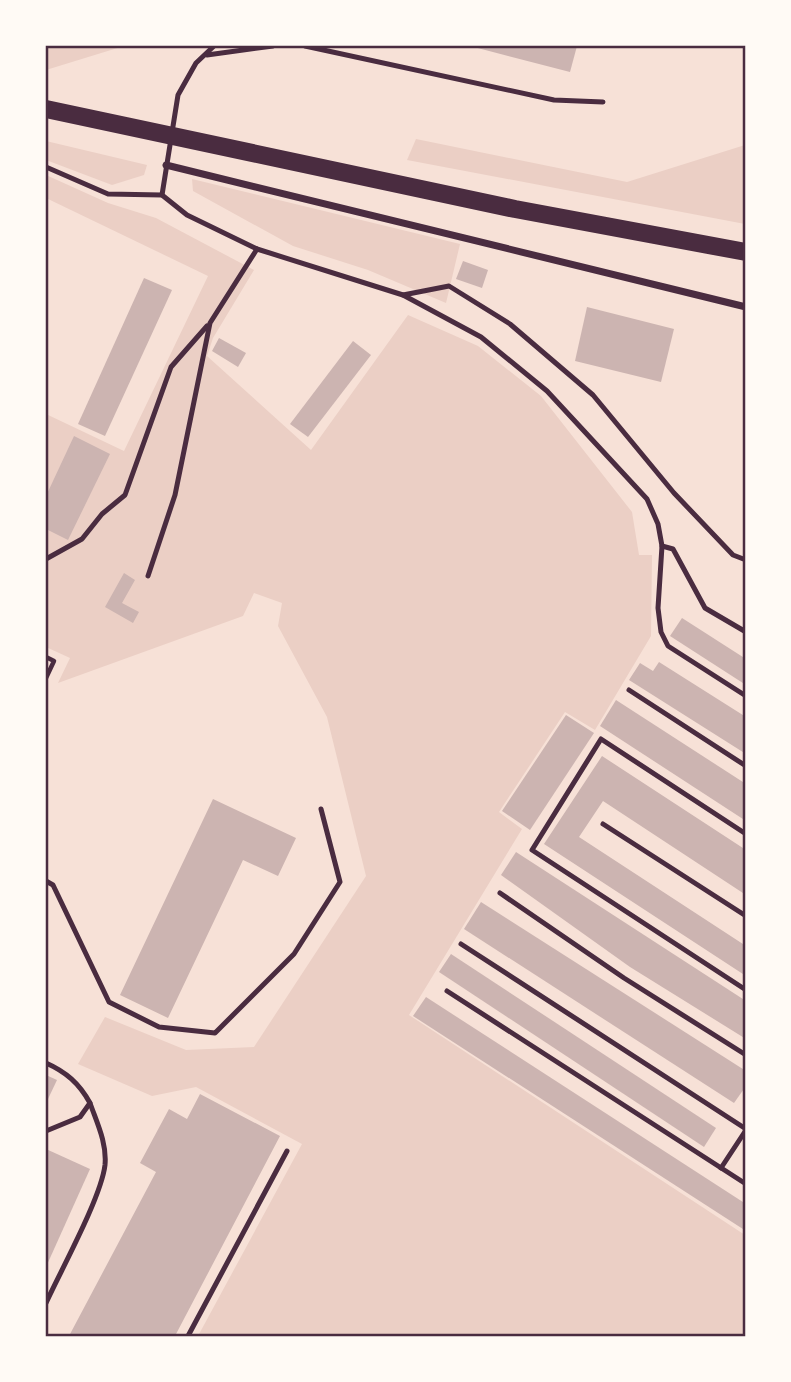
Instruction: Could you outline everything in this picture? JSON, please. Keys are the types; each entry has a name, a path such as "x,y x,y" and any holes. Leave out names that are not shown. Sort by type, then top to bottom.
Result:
{"main road":[{"path":"46,110 515,209 746,252"}],"street":[{"path":"166,165 746,307"}],"lane":[{"path":"162,195 178,95 196,63 214,46"},
{"path":"206,55 273,46"},
{"path":"305,46 554,100 603,102"},
{"path":"46,167 108,194 162,195 187,215 257,249 403,295 481,337 547,391 647,499 658,524 662,546 658,608 661,632 668,646 746,695"},
{"path":"46,559 82,539 102,514 125,495 171,367 209,323 257,249"},
{"path":"403,295 449,286 509,324 593,395 674,493 733,555 746,560"},
{"path":"148,576 175,495 209,323"},
{"path":"662,546 673,548 705,608 746,632"},
{"path":"629,690 746,766"},
{"path":"746,834 601,739 532,850 746,990"},
{"path":"46,881 53,885 109,1002 159,1027 215,1033 294,954 340,882 321,809"},
{"path":"603,824 746,916"},
{"path":"500,893 624,978 746,1055"},
{"path":"461,944 746,1130 721,1168"},
{"path":"447,991 746,1184"},
{"path":"46,1063 82,1088 103,1139 105,1165 99,1187 46,1303"},
{"path":"46,1131 74,1121 90,1103"},
{"path":"188,1336 287,1151"}],"path":[{"path":"46,657 54,661 46,678"}],"shaded area":[{"path":"46,46 124,46 46,70"},
{"path":"416,139 627,182 745,145 745,224 407,160"},
{"path":"46,141 147,165 144,175 112,185 46,160"},
{"path":"46,175 108,203 156,218 254,270 213,338 207,356 311,450 408,315 478,346 541,396 632,512 639,555 652,555 651,636 595,730 565,712 499,812 522,829 409,1015 745,1235 745,1336 198,1336 302,1144 196,1087 152,1096 78,1064 105,1017 186,1050 254,1047 366,876 327,717 278,626 282,603 254,593 243,616 58,683 70,658 46,647 46,414 124,451 208,276 46,198"},
{"path":"192,179 460,244 446,303 368,270 293,246 193,191"}],"building":[{"path":"470,46 577,46 570,72"},
{"path":"463,261 488,270 482,288 456,279"},
{"path":"144,278 172,290 105,436 78,424"},
{"path":"587,307 674,329 661,382 575,361"},
{"path":"219,338 246,353 238,367 212,351"},
{"path":"353,341 371,355 308,437 290,424"},
{"path":"74,436 110,454 68,540 46,529 46,496"},
{"path":"124,573 135,580 122,603 139,612 133,623 105,607"},
{"path":"682,618 746,659 746,685 670,636"},
{"path":"659,662 746,717 746,754 629,680 640,663 653,671"},
{"path":"616,700 746,784 746,821 600,726"},
{"path":"566,715 594,733 530,830 502,811"},
{"path":"602,756 746,850 746,895 603,801 579,837 746,946 746,976 544,844"},
{"path":"213,799 296,838 278,876 243,860 168,1018 120,995"},
{"path":"516,852 746,1001 746,1039 630,967 501,875"},
{"path":"481,902 746,1071 746,1086 734,1103 464,929"},
{"path":"451,954 716,1128 704,1147 439,972"},
{"path":"426,997 746,1204 746,1231 413,1016"},
{"path":"46,1075 57,1080 48,1099 46,1098"},
{"path":"200,1094 280,1136 175,1336 69,1336 156,1172 140,1163 169,1109 187,1119"},
{"path":"46,1149 90,1169 46,1267"}]}
